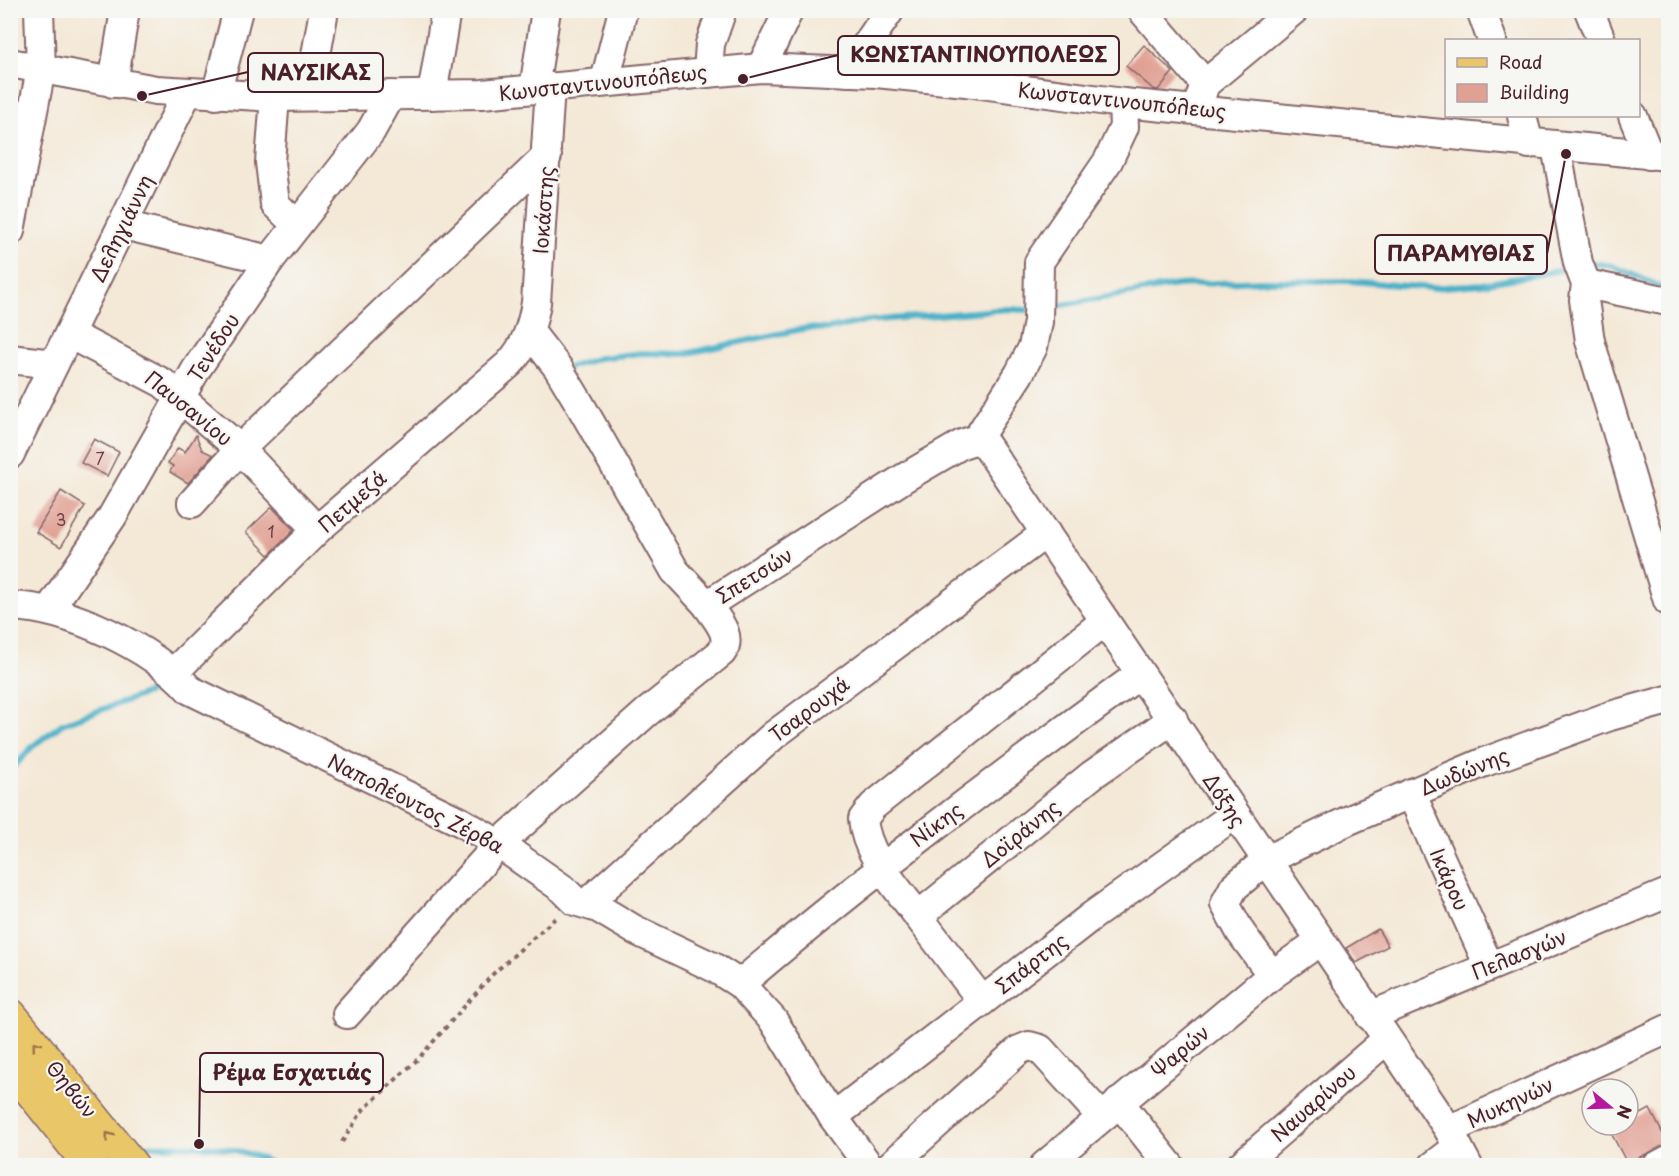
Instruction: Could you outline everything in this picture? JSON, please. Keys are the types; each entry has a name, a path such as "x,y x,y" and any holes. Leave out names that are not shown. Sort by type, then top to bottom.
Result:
{"main road":[{"name":"Θηβών","path":"10,1015 132,1166"},
{"name":"Θηβών","path":"10,1064 91,1166"}],"street":[{"path":"10,231 41,69 39,10"},
{"path":"113,83 125,10"},
{"path":"216,95 238,10"},
{"path":"309,95 324,10"},
{"path":"432,95 446,10"},
{"name":"Ιοκάστης","path":"530,332 536,303 547,156 542,88 546,10"},
{"path":"605,81 623,10"},
{"path":"708,72 710,44 722,10"},
{"path":"761,68 789,10"},
{"path":"848,72 890,10"},
{"path":"1142,10 1201,96 1285,13"},
{"path":"1481,10 1492,39"},
{"path":"1589,10 1601,39"},
{"name":"Κωνσταντινουπόλεως","path":"10,63 113,83 187,93 275,97 432,95 542,88 761,68 848,72 966,82 1124,103 1201,96 1543,146 1659,156"},
{"name":"Δεληγιάννη","path":"10,454 187,93"},
{"name":"Τενέδου","path":"49,610 112,517 197,368 270,260 371,131 392,95"},
{"path":"275,97 270,179 275,204 297,225"},
{"path":"977,439 1019,374 1033,347 1038,322 1039,262 1108,161 1124,127 1124,103"},
{"path":"1523,117 1543,146 1586,284 1584,300 1590,341 1668,600"},
{"path":"1634,117 1659,156"},
{"path":"192,503 240,449 547,156"},
{"path":"123,225 270,260"},
{"path":"1586,284 1668,301"},
{"path":"530,332 558,368 675,571 707,604"},
{"name":"Πετμεζά","path":"174,672 317,530 510,364 530,332"},
{"name":"Παυσανίου","path":"69,333 146,372 180,399 240,449 317,530"},
{"path":"10,359 54,364"},
{"name":"Δόξης","path":"977,439 986,445 1140,674 1173,719 1234,815 1267,860 1458,1148"},
{"name":"Σπετσών","path":"347,1014 498,844 646,713 722,652 727,644 726,636 707,604 904,478 962,444 977,439"},
{"name":"Τσαρουχά","path":"581,902 774,735 1046,533"},
{"name":"Ναπολέοντος Ζέρβα","path":"10,606 49,610 101,631 149,655 174,672 190,690 461,822 498,844 581,902 713,967 740,984 773,1020 861,1163"},
{"path":"982,1001 882,867 864,834 863,819 873,806 1105,621"},
{"name":"Νίκης","path":"740,984 833,905 950,813 1140,674"},
{"name":"Δωδώνης","path":"1272,975 1241,933 1225,904 1234,887 1267,860 1411,793 1610,716 1668,700"},
{"name":"Δοϊράνης","path":"918,916 1092,775 1173,719"},
{"name":"Ικάρου","path":"1411,793 1489,966"},
{"name":"Σπάρτης","path":"833,1117 1092,916 1234,815"},
{"name":"Πελασγών","path":"1370,1016 1668,893"},
{"name":"Ψαρών","path":"1044,1166 1272,975 1320,941"},
{"name":"Μυκηνών","path":"1433,1166 1458,1148 1668,1029"},
{"name":"Ναυαρίνου","path":"1240,1166 1386,1040"},
{"path":"890,1166 1019,1050 1029,1046 1040,1049 1110,1109 1170,1166"},
{"path":"1657,1166 1668,1160"}],"path":[{"path":"342,1142 363,1110 418,1059 493,974 581,902"}],"building":[{"path":"1144,45 1173,72 1158,90 1153,89 1126,66"},
{"path":"196,435 202,450 213,455 188,483 170,472 173,466 168,463 178,448 185,452"},
{"path":"94,439 119,452 107,476 81,463"},
{"path":"61,491 85,506 61,547 36,532"},
{"path":"272,507 294,530 269,555 246,532"},
{"path":"1378,929 1388,946 1356,963 1346,948"},
{"path":"1650,1109 1668,1144 1627,1163 1613,1137 1640,1137 1640,1114"}],"waterway":[{"path":"1587,262 1612,266 1659,286"},
{"path":"1045,308 1177,285 1261,281 1351,281 1432,288 1482,284 1563,270"},
{"path":"570,367 599,358 642,353 683,354 807,328 828,329 867,321 1007,309 1026,310"},
{"path":"10,771 33,746 62,724 164,687"},
{"path":"141,1146 193,1146 227,1149 260,1158 276,1166"}],"place":[{"name":"ΚΩΝΣΤΑΝΤΙΝΟΥΠΟΛΕΩΣ","path":"743,79"},
{"name":"ΝΑΥΣΙΚΑΣ","path":"142,96"},
{"name":"ΠΑΡΑΜΥΘΙΑΣ","path":"1566,154"},
{"name":"Ρέμα Εσχατιάς","path":"199,1144"}]}
